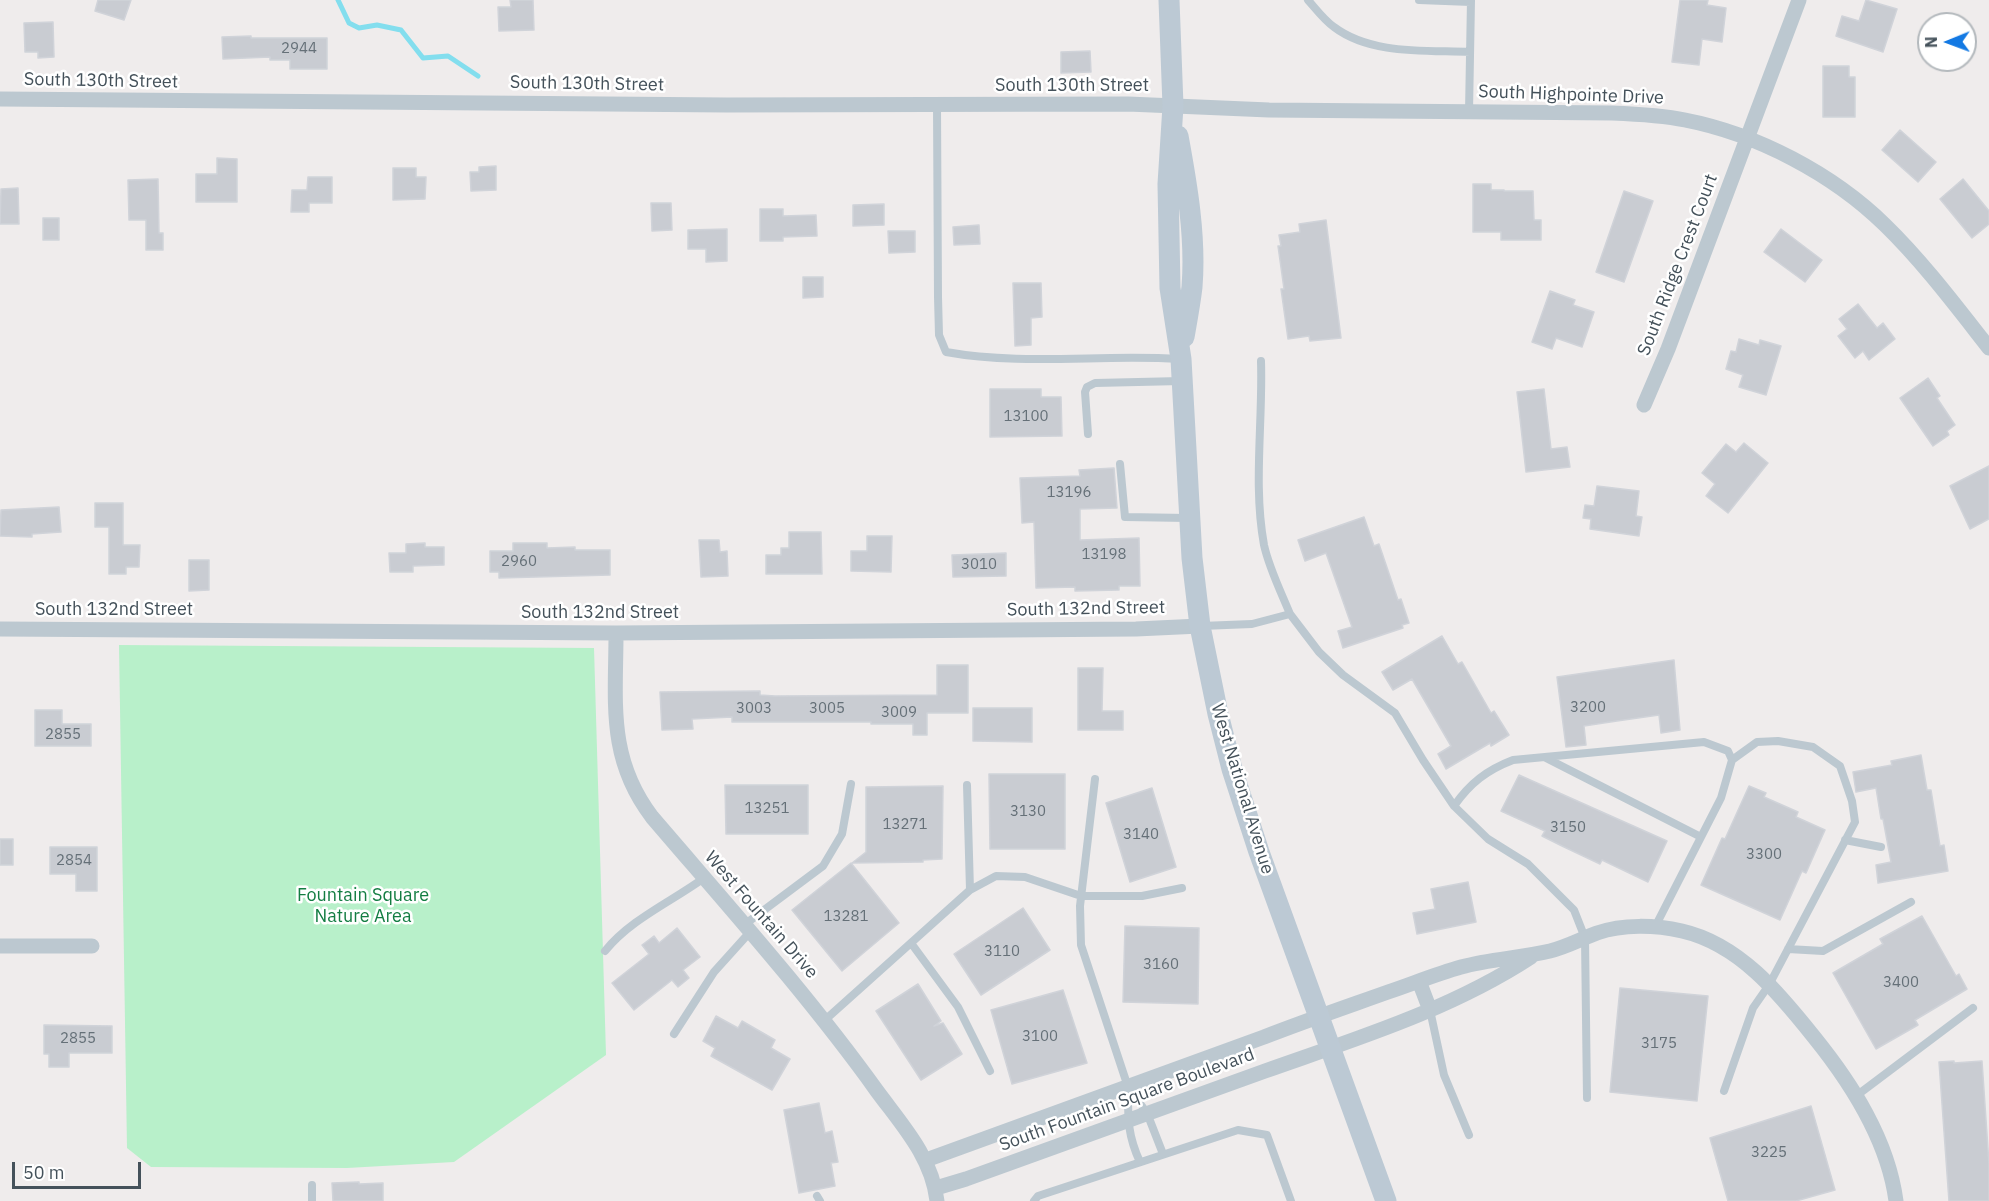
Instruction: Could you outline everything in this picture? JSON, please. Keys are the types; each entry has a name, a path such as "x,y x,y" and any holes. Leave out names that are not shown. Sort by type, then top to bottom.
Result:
{"main road":[{"name":"West National Avenue","path":"1169,0 1173,106 1188,185 1191,236 1192,286 1181,359 1192,558 1200,626 1232,770 1259,852 1386,1201"}],"street":[{"name":"South Ridge Crest Court","path":"1644,405 1668,349 1799,0"},
{"name":"South 130th Street","path":"0,99 1173,106"},
{"name":"South Highpointe Drive","path":"1173,106 1269,110 1612,113 1659,116 1708,125 1798,160 1837,185 1865,207 1906,248 1989,348"},
{"name":"South 132nd Street","path":"0,629 616,633 1124,630 1200,626"},
{"name":"West Fountain Drive","path":"616,633 616,730 622,761 632,787 643,806 825,1020 926,1160 936,1194"},
{"path":"1536,954 1554,950 1599,933 1626,928 1655,927 1706,939 1727,950 1752,969 1790,1006 1833,1060 1856,1096 1883,1150 1895,1187 1896,1201"},
{"path":"0,946 92,946"},
{"name":"South Fountain Square Boulevard","path":"926,1160 1319,1015 1459,967 1536,954"},
{"name":"South Fountain Square Boulevard","path":"936,1194 977,1175 1331,1048 1459,999 1536,954"},
{"path":"1419,981 1430,1010"}],"lane":[{"path":"1308,0 1334,27 1358,40 1383,47 1410,50 1470,51"},
{"path":"1419,0 1471,1 1469,111"},
{"path":"936,106 939,334 946,352 990,358 1139,356 1181,359"},
{"path":"1261,362 1259,488 1261,523 1265,548 1290,614 1319,652 1343,675 1395,713 1454,806 1488,839 1528,864 1574,909 1585,938 1587,1098"},
{"path":"1088,434 1085,392 1087,387 1095,383 1182,381"},
{"path":"1120,464 1125,517 1190,518"},
{"path":"1200,626 1252,624 1290,614"},
{"path":"1655,927 1721,798 1732,760 1757,742 1778,741 1813,747 1840,766 1852,801 1855,822 1788,949 1753,1008 1724,1091"},
{"path":"1454,806 1471,784 1492,768 1513,760 1704,742 1728,751 1732,760"},
{"path":"1544,757 1701,837"},
{"path":"1095,779 1081,896 1081,945 1128,1086 1147,1113 1163,1154"},
{"path":"674,1034 714,972 747,928 824,866 842,834 851,784"},
{"path":"967,785 970,890"},
{"path":"1845,840 1881,847"},
{"path":"825,1020 970,890 996,876 1025,877 1081,896 1142,896 1182,888"},
{"path":"605,951 615,938 631,925 675,899 704,878"},
{"path":"1788,949 1823,951 1911,902"},
{"path":"911,943 958,1007 990,1071"},
{"path":"1856,1096 1973,1008"},
{"path":"1430,1010 1444,1075 1469,1136"},
{"path":"1128,1086 1128,1120 1131,1142 1140,1162"},
{"path":"1034,1201 1038,1196 1238,1130 1267,1135 1292,1201"},
{"path":"312,1185 312,1201"}],"green space":[{"name":"Fountain Square Nature Area","path":"119,645 594,648 606,1055 454,1162 347,1168 151,1167 127,1148"}],"building":[{"path":"98,0 131,0 124,20 95,11"},
{"path":"510,0 533,0 534,30 499,31 498,7 511,7"},
{"path":"1680,0 1708,0 1707,5 1726,8 1722,42 1702,39 1699,65 1672,62"},
{"path":"1866,0 1897,9 1883,52 1836,36 1842,16 1859,21"},
{"path":"53,22 54,57 38,58 38,52 25,52 24,23"},
{"path":"251,36 251,38 327,38 327,69 290,69 290,60 270,60 270,57 223,59 222,37"},
{"path":"1090,51 1091,72 1061,73 1061,52"},
{"path":"1823,66 1849,66 1849,77 1855,77 1855,117 1823,117"},
{"path":"1900,130 1936,162 1918,182 1882,150"},
{"path":"217,158 237,159 237,202 196,202 196,174 217,174"},
{"path":"496,166 496,190 471,191 470,172 479,172 479,167"},
{"path":"393,168 416,168 416,177 426,177 425,199 393,200"},
{"path":"308,177 332,177 332,203 309,203 309,212 291,212 292,190 307,190"},
{"path":"158,179 159,233 163,233 163,250 146,250 146,220 129,220 128,180"},
{"path":"1963,179 1989,211 1989,224 1972,238 1940,199"},
{"path":"1473,184 1491,184 1491,190 1533,191 1534,220 1541,220 1541,240 1501,240 1501,232 1473,232"},
{"path":"18,188 19,224 0,224 1,189"},
{"path":"1624,191 1653,201 1624,282 1596,272"},
{"path":"651,203 671,203 672,230 652,231"},
{"path":"884,204 884,225 853,226 853,205"},
{"path":"760,209 783,209 783,216 816,215 817,236 783,237 783,241 760,241"},
{"path":"43,218 59,218 59,240 43,240"},
{"path":"1326,220 1341,338 1310,341 1309,336 1288,339 1281,289 1284,289 1278,246 1281,246 1279,235 1300,232 1299,224"},
{"path":"979,225 980,244 954,245 953,227"},
{"path":"727,229 727,261 706,262 706,249 688,249 688,230"},
{"path":"1781,229 1822,260 1805,282 1764,252"},
{"path":"888,231 915,231 915,252 889,253"},
{"path":"803,277 823,277 823,297 803,298"},
{"path":"1013,283 1041,283 1042,317 1031,318 1031,345 1015,346"},
{"path":"1550,291 1575,300 1573,305 1594,312 1582,347 1556,338 1552,349 1532,342"},
{"path":"1858,304 1877,328 1883,323 1895,339 1869,360 1863,351 1855,358 1838,336 1847,329 1839,319"},
{"path":"1739,339 1759,345 1760,340 1781,346 1766,395 1739,387 1743,375 1726,369 1731,351 1736,352"},
{"path":"1928,378 1940,396 1937,398 1955,425 1947,431 1949,435 1933,446 1900,398"},
{"path":"990,389 1041,389 1041,397 1061,397 1062,436 990,437"},
{"path":"1544,389 1551,449 1567,447 1570,467 1526,472 1517,392"},
{"path":"1744,443 1768,463 1728,513 1706,496 1715,484 1702,473 1726,444 1736,452"},
{"path":"1989,466 1989,519 1970,529 1950,486"},
{"path":"1114,468 1117,508 1080,509 1080,540 1139,538 1140,586 1119,586 1119,590 1075,591 1075,587 1036,588 1034,522 1022,523 1020,478 1080,476 1079,470"},
{"path":"1597,486 1639,491 1636,516 1642,517 1639,536 1590,529 1591,519 1583,518 1585,505 1594,506"},
{"path":"95,503 123,503 123,545 140,545 139,567 126,567 126,574 109,574 109,527 95,527"},
{"path":"59,507 61,532 32,534 32,537 0,536 1,510"},
{"path":"1364,517 1374,546 1379,544 1398,600 1401,599 1409,623 1402,625 1403,628 1343,648 1338,631 1352,627 1326,553 1305,561 1298,540"},
{"path":"789,532 821,532 822,574 766,574 766,555 781,555 781,548 789,548"},
{"path":"867,536 892,536 891,572 851,571 851,551 867,551"},
{"path":"699,540 719,540 720,552 727,551 728,576 701,577"},
{"path":"425,543 425,547 444,547 444,565 413,566 413,572 390,572 389,553 406,553 406,544"},
{"path":"513,543 547,543 547,548 575,547 575,550 610,550 610,575 499,578 499,572 490,572 490,551 513,551"},
{"path":"1006,553 1006,576 953,577 952,555"},
{"path":"189,560 209,560 209,590 189,591"},
{"path":"1442,636 1458,664 1462,662 1491,713 1494,711 1509,735 1491,746 1490,743 1446,769 1438,754 1451,746 1412,679 1393,690 1382,672"},
{"path":"1674,660 1680,730 1661,733 1659,715 1617,721 1584,726 1586,745 1566,747 1557,677"},
{"path":"937,665 968,665 968,713 927,713 927,735 913,735 913,724 732,722 732,717 692,719 693,729 662,730 660,692 760,691 760,695 775,696 937,695"},
{"path":"1078,668 1103,668 1102,711 1123,711 1123,730 1078,730"},
{"path":"973,708 1032,708 1032,742 973,741"},
{"path":"35,710 62,710 62,724 91,724 91,746 35,746"},
{"path":"1921,755 1927,790 1931,790 1940,846 1944,845 1948,871 1878,883 1876,865 1891,862 1883,819 1881,819 1876,788 1856,792 1853,772 1892,765 1891,761"},
{"path":"989,774 1065,774 1065,849 990,849"},
{"path":"1519,775 1667,841 1648,882 1602,860 1600,864 1562,846 1542,836 1545,831 1501,811"},
{"path":"725,785 808,785 808,834 726,834"},
{"path":"943,786 942,859 923,860 923,862 852,863 866,852 866,787"},
{"path":"1749,786 1766,793 1764,797 1798,812 1796,817 1825,830 1806,873 1802,871 1780,920 1701,885"},
{"path":"1152,788 1176,867 1130,882 1106,803"},
{"path":"0,839 13,839 13,865 0,865"},
{"path":"50,847 97,847 97,891 76,891 76,874 50,874"},
{"path":"851,863 899,923 842,971 792,910"},
{"path":"1468,882 1476,922 1417,934 1413,913 1435,909 1431,889"},
{"path":"1023,908 1050,950 981,995 954,954"},
{"path":"1922,916 1956,976 1959,974 1967,989 1915,1020 1918,1025 1876,1049 1833,973 1883,944 1880,939"},
{"path":"1125,926 1199,928 1198,1004 1123,1002"},
{"path":"677,928 700,957 683,970 689,978 678,987 672,980 634,1010 612,983 649,954 642,945 654,936 659,943"},
{"path":"918,984 941,1021 934,1026 943,1023 962,1054 921,1080 876,1011"},
{"path":"1620,988 1708,996 1697,1101 1610,1092"},
{"path":"1063,990 1087,1063 1012,1084 991,1010"},
{"path":"716,1016 738,1028 742,1021 775,1040 771,1048 790,1059 772,1090 711,1056 715,1048 703,1041"},
{"path":"44,1025 112,1026 112,1053 69,1053 69,1067 49,1067 49,1054 44,1054"},
{"path":"1954,1061 1954,1063 1982,1061 1989,1164 1989,1201 1949,1201 1939,1062"},
{"path":"819,1103 825,1133 832,1131 838,1162 831,1163 835,1186 799,1193 784,1110"},
{"path":"1811,1106 1835,1190 1796,1201 1728,1201 1710,1138"},
{"path":"359,1182 359,1184 383,1183 383,1201 333,1201 332,1183"}],"waterway":[{"path":"338,0 349,23 359,28 377,25 401,30 423,58 448,56 478,76"}]}
